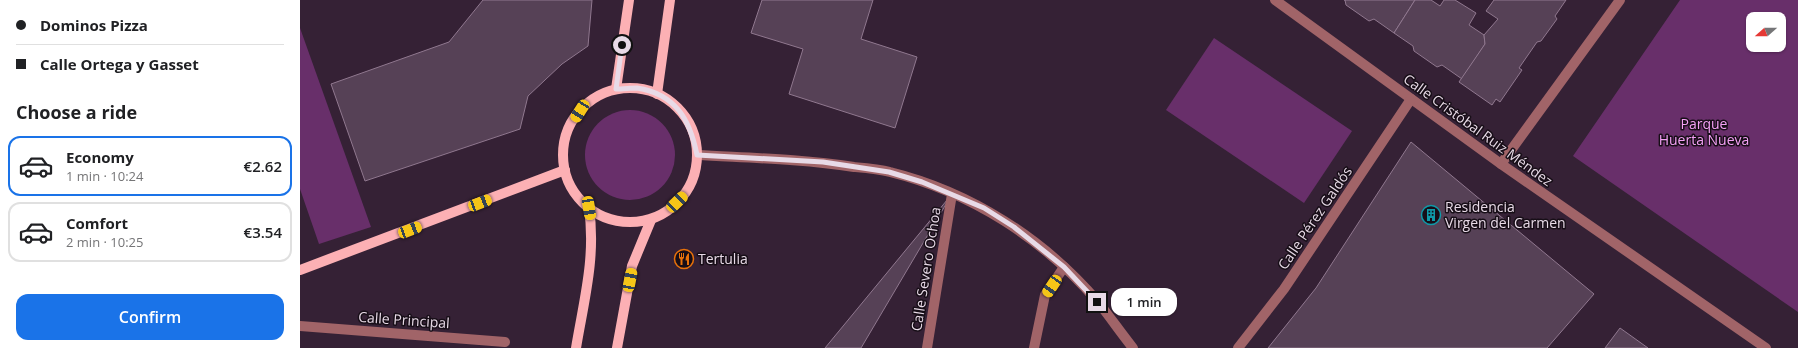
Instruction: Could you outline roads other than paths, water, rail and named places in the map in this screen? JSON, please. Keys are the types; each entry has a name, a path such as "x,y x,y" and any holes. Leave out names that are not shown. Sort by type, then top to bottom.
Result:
{"main road":[{"path":"616,89 629,0"},
{"path":"657,94 670,0"},
{"path":"637,88 657,94 673,104 686,118 693,136 697,155 694,176 685,195 670,210 651,220 630,223 608,219 589,208 574,192 564,170 563,149 568,128 580,111 596,97 616,89 637,88"},
{"path":"300,270 564,170"},
{"path":"576,348 592,259 592,228 589,208"},
{"path":"617,348 632,266 651,220"}],"street":[{"name":"Calle Cristóbal Ruiz Méndez","path":"1275,0 1501,164 1766,348"},
{"path":"1501,164 1620,0"},
{"name":"Calle Pérez Galdós","path":"1238,348 1284,289 1411,99"},
{"path":"697,155 823,162 889,172 922,182 984,208 1014,227 1064,267 1097,302 1133,348"},
{"name":"Calle Severo Ochoa","path":"927,348 952,194"},
{"path":"1034,348 1045,296 1064,267"},
{"name":"Calle Principal","path":"300,326 505,342"}],"place":[{"name":"Residencia Virgen del Carmen","path":"1431,215"},
{"name":"Tertulia","path":"684,259"}],"park label":[{"name":"Parque Huerta Nueva","path":"1704,132"}]}
